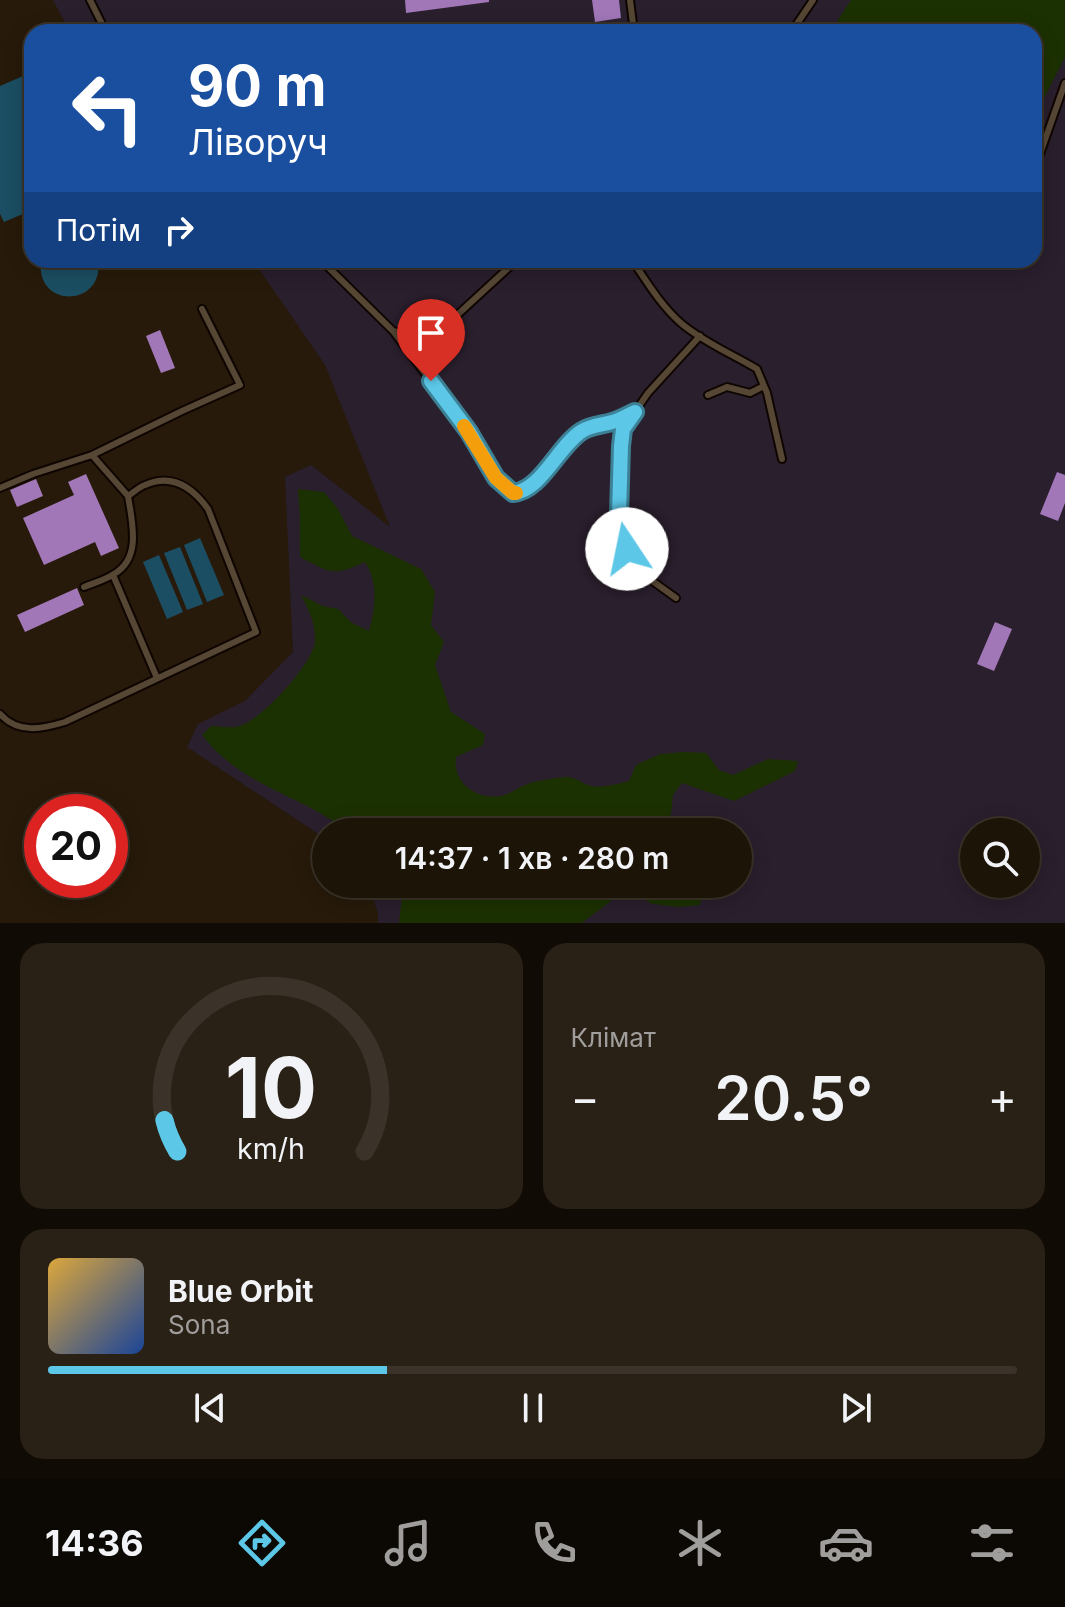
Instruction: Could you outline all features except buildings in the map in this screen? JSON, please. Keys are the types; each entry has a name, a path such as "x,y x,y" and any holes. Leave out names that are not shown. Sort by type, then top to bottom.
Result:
{"lane":[{"path":"90,0 102,24"},
{"path":"630,0 633,24"},
{"path":"797,24 813,0"},
{"path":"1042,148 1065,83"},
{"path":"329,268 393,331 469,432 496,478 513,493 531,486 581,431 615,422 635,412"},
{"path":"393,331 419,338 442,329 508,268"},
{"path":"637,268 656,296 682,323 716,347 757,369 782,459"},
{"path":"0,488 92,455 240,385 202,309"},
{"path":"676,598 651,580 627,549 619,515 621,446 623,429 648,393 700,336"},
{"path":"708,395 727,387 750,393 764,386"},
{"path":"84,587 122,569 132,549 133,535 128,496 92,455"},
{"path":"0,714 19,727 50,727 256,632 208,509 197,494 181,483 162,481 145,485 128,496"},
{"path":"113,575 157,678"}],"shaded area":[{"path":"53,0 1065,0 1065,923 378,923 373,898 752,898 752,818 312,818 312,830 187,747 198,724 245,701 293,652 285,477 311,465 390,527 325,365 258,268 1042,268 1042,24 66,24"}],"green space":[{"path":"851,0 1065,0 1065,57 1042,102 1042,24 835,24"},
{"path":"298,489 324,492 338,509 352,536 421,569 435,592 431,625 444,642 435,665 451,712 485,734 483,745 456,757 458,775 475,792 501,796 530,783 567,777 591,786 610,785 629,781 636,765 660,754 685,752 706,753 719,770 733,775 768,759 798,761 795,771 734,801 682,783 673,795 671,818 328,818 254,779 218,753 202,735 211,726 236,727 257,716 283,692 305,664 312,652 315,635 301,595 323,606 338,609 352,623 369,631 374,587 365,562 345,570 332,571 300,557"},
{"path":"402,898 615,898 582,923 399,923"},
{"path":"641,898 702,898 699,905 678,907 653,904"}],"water":[{"path":"24,76 24,213 4,222 0,214 0,86"},
{"path":"42,268 98,268 91,287 81,294 70,296 48,288"},
{"path":"200,538 224,595 207,602 184,545"},
{"path":"180,547 203,604 187,610 164,553"},
{"path":"159,555 183,612 167,619 143,562"}],"slow traffic":[{"path":"464,426 496,478 516,493"}],"route":[{"path":"431,381 469,432 496,478 513,493 531,486 581,431 615,422 635,412 623,429 621,446 619,515 627,549"}]}
